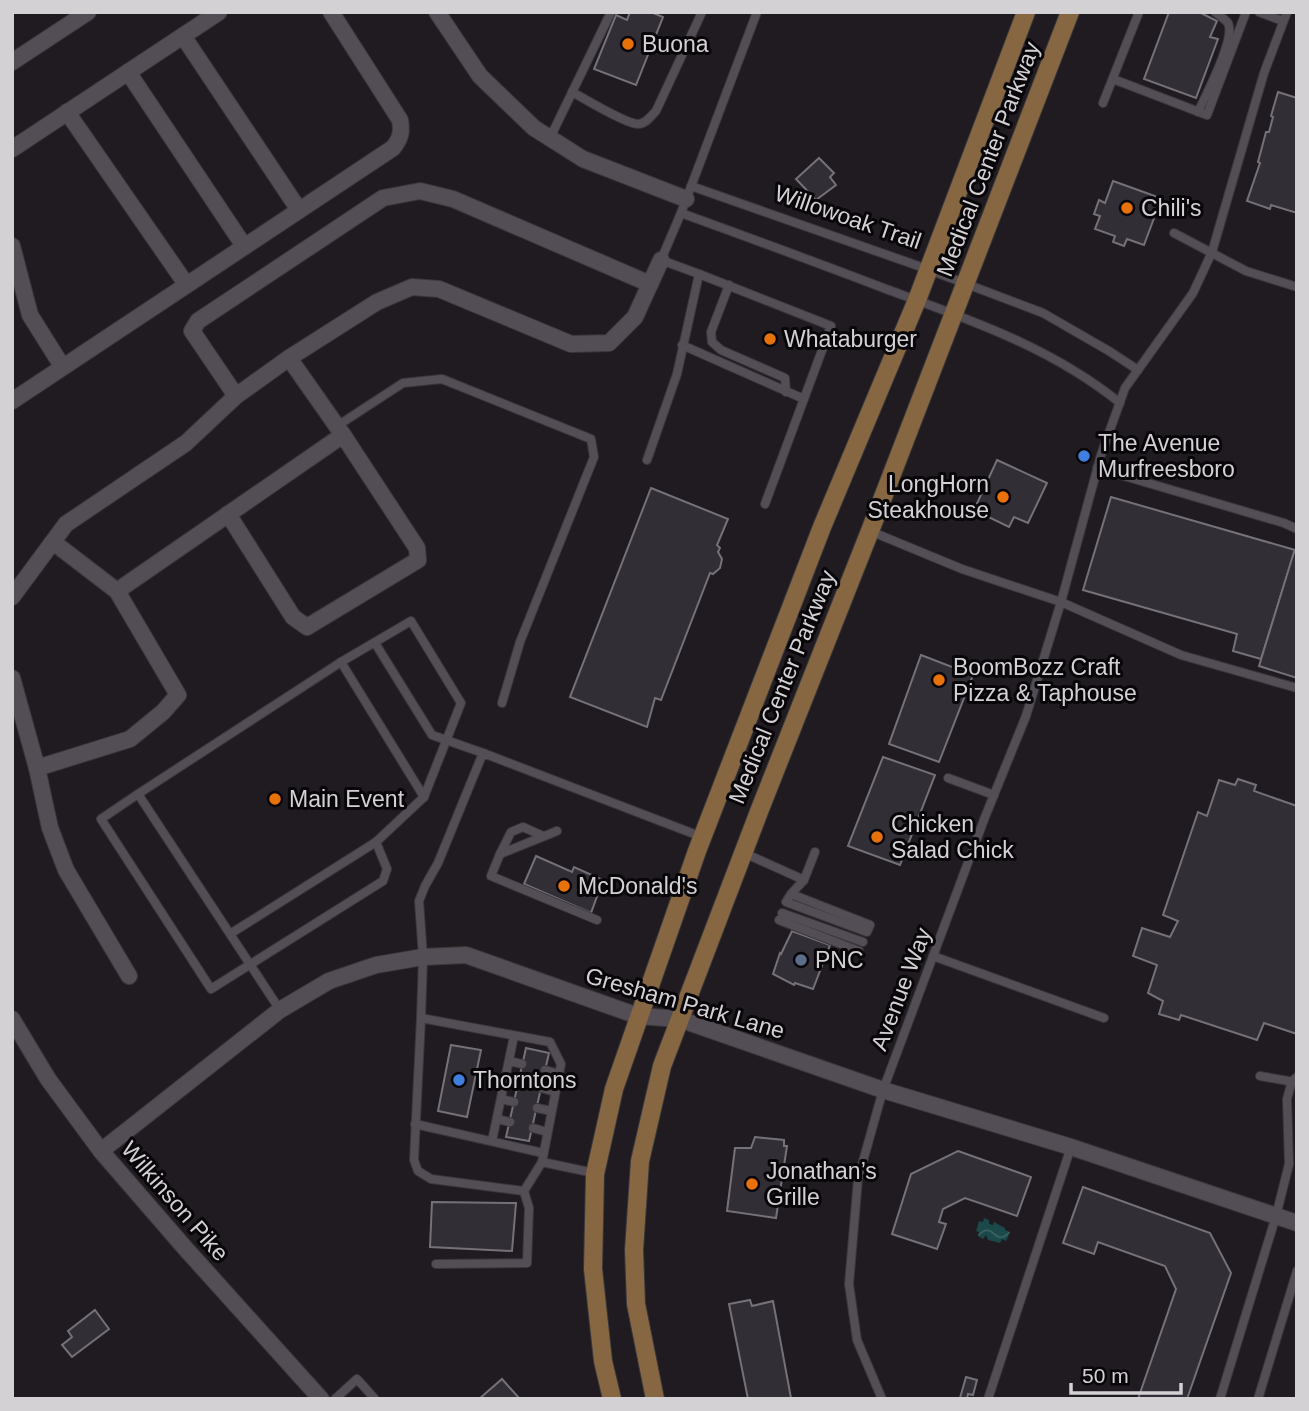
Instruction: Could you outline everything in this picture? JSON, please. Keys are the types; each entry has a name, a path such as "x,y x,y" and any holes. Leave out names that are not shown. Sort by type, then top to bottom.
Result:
{"main road":[{"name":"Medical Center Parkway","path":"612,1399 603,1361 593,1269 596,1174 614,1089 702,837 822,527 917,300 1026,12"},
{"name":"Medical Center Parkway","path":"655,1399 636,1304 634,1258 636,1201 648,1121 662,1066 1070,12"}],"street":[{"path":"12,62 88,12"},
{"path":"12,149 219,12"},
{"path":"12,401 393,148 399,141 402,132 400,120 331,12"},
{"name":"Willowoak Trail","path":"437,12 480,76 534,128 583,159 686,199"},
{"path":"183,36 299,210"},
{"path":"128,72 244,246"},
{"path":"67,112 186,284"},
{"path":"236,396 192,331 198,321 383,198 420,191 453,199 650,284"},
{"path":"12,246 19,299 62,366"},
{"path":"12,597 66,524 186,443 236,396 289,358 377,302 412,287 439,289 571,344 609,343 635,317 661,260"},
{"path":"228,514 293,617 307,627 418,559 417,548 289,358"},
{"path":"117,591 228,514 340,431"},
{"path":"37,768 130,738 163,712 178,695 117,591 54,542"},
{"path":"12,678 37,768 50,828 66,870 129,976"},
{"name":"Gresham Park Lane","path":"101,1151 280,1010 329,981 376,965 423,957 466,956 638,1016 679,1019 883,1090 1071,1147 1297,1223"},
{"name":"Wilkinson Pike","path":"12,1019 48,1079 101,1151 321,1399"}],"lane":[{"path":"550,138 611,12"},
{"path":"572,92 624,119 638,124 647,121 656,111 702,12"},
{"path":"757,12 661,260 831,326 765,504"},
{"path":"1103,103 1139,12"},
{"path":"1198,112 1227,46 1230,32 1227,22 1215,12"},
{"path":"1113,79 1207,115 1247,12"},
{"path":"1259,12 1283,21"},
{"name":"Avenue Way","path":"882,1399 858,1340 849,1284 858,1179 883,1090 1026,716 1061,602 1097,468 1125,388 1193,293 1212,252 1264,73 1287,12"},
{"path":"686,199 917,300 1028,344 1091,380 1120,403"},
{"name":"Willowoak Trail","path":"686,199 927,269 1043,313 1138,370"},
{"path":"1174,233 1246,271 1297,287"},
{"path":"647,460 677,374 699,274"},
{"path":"729,285 711,332 712,342 721,350 785,379 786,392"},
{"path":"682,345 804,399"},
{"path":"340,431 403,383 442,379 591,439 594,457 520,642 502,703"},
{"path":"1097,468 1297,529"},
{"path":"870,531 961,569 1061,602 1181,654 1297,688"},
{"path":"230,934 376,842 424,797 461,703 411,621 341,662 101,819 211,989 383,881 387,869 376,842"},
{"path":"375,643 432,735 702,837"},
{"path":"341,662 424,797"},
{"path":"483,753 438,863 419,901 423,957 414,1160 418,1171 430,1179 524,1191"},
{"path":"948,778 994,794"},
{"path":"138,794 280,1010"},
{"path":"543,836 523,827 511,832 491,876 597,920"},
{"path":"500,854 557,831"},
{"path":"815,852 804,880 788,898 867,932"},
{"path":"744,853 804,880"},
{"path":"781,916 861,947"},
{"path":"933,956 1104,1018"},
{"path":"421,1018 550,1042 561,1064 542,1158 524,1191 529,1208 527,1263 436,1264"},
{"path":"492,1141 514,1036"},
{"path":"509,1061 522,1064"},
{"path":"545,1070 558,1074"},
{"path":"1220,1399 1276,1216 1289,1164 1287,1099 1295,1080 1260,1076"},
{"path":"505,1079 518,1083"},
{"path":"541,1088 555,1092"},
{"path":"501,1099 514,1102"},
{"path":"537,1108 551,1111"},
{"path":"497,1119 510,1122"},
{"path":"415,1124 492,1141 596,1174"},
{"path":"533,1128 547,1132"},
{"path":"988,1399 1071,1147"},
{"path":"1258,1399 1297,1271"},
{"path":"335,1399 357,1379 375,1399"}],"water":[{"path":"984,1218 989,1220 989,1224 993,1225 994,1222 1010,1232 1006,1241 1002,1239 1000,1243 988,1240 986,1235 983,1239 978,1236 979,1232 976,1231 979,1221 983,1222"}],"building":[{"name":"Buona","path":"630,12 651,12 663,17 636,85 594,69 616,15 627,20"},
{"path":"1169,12 1199,12 1217,21 1210,37 1218,39 1196,98 1144,79"},
{"path":"1278,92 1297,98 1297,213 1271,205 1270,209 1247,201 1260,163 1258,162 1266,132 1269,132"},
{"path":"819,158 834,173 830,177 836,185 816,200 796,179"},
{"name":"Chili's","path":"1113,181 1155,196 1153,200 1160,202 1144,245 1127,239 1124,246 1113,242 1115,236 1095,229 1100,216 1094,214 1099,200 1105,203"},
{"path":"997,460 1047,483 1028,523 1014,517 1009,527 974,510"},
{"path":"651,488 728,519 717,545 722,559 720,568 713,574 710,573 661,700 655,698 647,727 570,697"},
{"path":"1111,497 1295,550 1261,659 1233,651 1237,634 1083,590"},
{"path":"1294,552 1297,552 1297,678 1259,666"},
{"path":"921,655 973,675 939,762 889,744"},
{"path":"883,757 935,775 900,865 848,846"},
{"path":"1238,779 1256,785 1254,791 1297,806 1297,1034 1264,1023 1257,1040 1181,1015 1179,1020 1159,1014 1163,1001 1148,993 1157,965 1133,956 1142,928 1170,937 1178,921 1163,915 1198,812 1207,816 1219,780 1235,785"},
{"name":"McDonald's","path":"536,856 572,872 574,867 603,880 591,913 524,884"},
{"name":"PNC","path":"792,931 830,945 813,989 795,983 794,985 773,974"},
{"name":"Thorntons","path":"451,1045 481,1050 467,1117 438,1111"},
{"name":"Thorntons","path":"526,1048 549,1053 529,1141 506,1137"},
{"path":"755,1137 784,1140 784,1146 787,1146 776,1218 727,1211 735,1148 751,1148"},
{"path":"958,1151 1031,1177 1017,1216 965,1198 943,1209 939,1222 946,1224 937,1249 892,1234 911,1174"},
{"path":"1083,1187 1210,1233 1231,1273 1187,1399 1138,1399 1176,1289 1165,1266 1098,1242 1094,1254 1063,1243"},
{"path":"432,1202 516,1203 512,1251 430,1247"},
{"path":"750,1300 752,1306 773,1301 791,1398 748,1399 729,1304"},
{"path":"95,1310 109,1329 72,1357 62,1345 72,1337 68,1331"},
{"path":"966,1377 977,1380 973,1395 968,1394 967,1399 964,1399 960,1398"},
{"path":"502,1379 520,1399 479,1399"}],"place":[{"name":"Buona","path":"628,44"},
{"name":"Chili's","path":"1127,208"},
{"name":"Whataburger","path":"770,339"},
{"name":"The Avenue Murfreesboro","path":"1084,456"},
{"name":"LongHorn Steakhouse","path":"1003,497"},
{"name":"BoomBozz Craft Pizza & Taphouse","path":"939,680"},
{"name":"Main Event","path":"275,799"},
{"name":"Chicken Salad Chick","path":"877,837"},
{"name":"McDonald's","path":"564,886"},
{"name":"PNC","path":"801,960"},
{"name":"Thorntons","path":"459,1080"},
{"name":"Jonathan’s Grille","path":"752,1184"}]}
